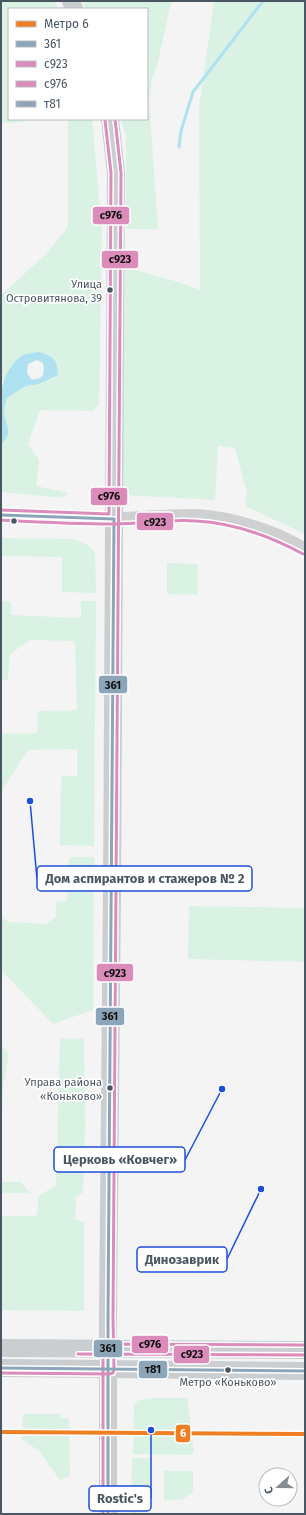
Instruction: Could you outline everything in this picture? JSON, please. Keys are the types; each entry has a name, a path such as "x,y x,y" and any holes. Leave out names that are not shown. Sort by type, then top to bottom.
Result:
{"main road":[{"path":"108,1514 116,173 110,120"},
{"path":"1,1348 305,1350"},
{"path":"1,1368 305,1371"}],"street":[{"path":"1,515 114,519 196,516 227,520 282,538 305,550"}],"green space":[{"path":"1,1 55,1 58,8 8,8 8,120 24,120 23,122 1,123"},
{"path":"83,1 173,1 171,3 157,66 152,79 149,99 158,229 126,229 126,136 121,120 148,120 148,8 86,8"},
{"path":"214,1 305,1 305,534 245,506 247,493 235,448 218,446 215,500 122,495 125,267 200,290 199,108"},
{"path":"68,120 92,120 102,230 99,405 92,411 40,410 28,444 39,460 36,486 68,493 64,498 1,492 1,444 9,432 4,416 7,398 26,386 39,384 58,375 49,355 39,352 24,354 1,382 1,295 45,255 68,227"},
{"path":"1,538 74,539 88,545 95,553 96,593 62,592 62,557 1,556"},
{"path":"167,563 198,564 197,595 167,594"},
{"path":"1,601 11,601 11,615 81,618 81,601 96,601 94,846 60,845 61,776 77,776 77,749 28,750 1,792 1,734 37,733 38,711 77,710 75,641 30,640 10,654 8,680 1,680"},
{"path":"69,857 94,857 93,1010 53,1024 1,970 1,916 8,922 46,924 56,917 56,902 67,901"},
{"path":"189,906 305,908 305,962 188,959"},
{"path":"84,1038 85,1125 83,1192 76,1197 75,1219 84,1222 84,1311 1,1310 1,1216 35,1216 37,1214 39,1196 56,1185 60,1039"},
{"path":"1,1045 9,1054 3,1086 1,1137"},
{"path":"1,1182 21,1182 30,1193 1,1193"},
{"path":"150,1398 187,1398 194,1452 191,1455 133,1454 134,1404 139,1400"},
{"path":"23,1414 61,1414 61,1418 69,1418 70,1476 60,1480 39,1451 22,1439"},
{"path":"132,1458 151,1458 151,1501 150,1503 145,1503 137,1512 131,1514"},
{"path":"164,1471 193,1471 193,1492 183,1499 164,1501"}],"water":[{"path":"39,352 54,359 57,366 58,375 39,384 26,386 7,398 4,416 9,432 1,444 1,399 5,378 11,367 19,358 25,354","holes":["37,360 43,363 43,376 39,379 31,379 27,373 28,364"]}],"waterway":[{"path":"179,147 181,131 193,92 263,1"}],"metro line":[{"name":"6","path":"1,1432 305,1434"}],"transit line":[{"name":"с976","path":"1,510 109,514 111,173 105,120"},
{"name":"с923","path":"1,1373 109,1374 113,1373 114,1369 113,1317 121,173 115,120"},
{"name":"361","path":"1,515 114,519"},
{"name":"361","path":"108,1514 114,519"},
{"name":"с923","path":"1,520 100,524 175,521 210,522 224,524 264,536 303,554"},
{"name":"с976","path":"103,1514 103,1349 105,1345 305,1345"},
{"name":"с923","path":"78,1354 305,1355"},
{"name":"т81","path":"1,1368 305,1371"}],"place":[{"name":"Улица Островитянова, 39","path":"110,290"},
{"name":"Дом аспирантов и стажеров № 2","path":"30,801"},
{"name":"Управа района «Коньково»","path":"110,1088"},
{"name":"Церковь «Ковчег»","path":"222,1089"},
{"name":"Динозаврик","path":"261,1189"},
{"name":"Метро «Коньково»","path":"228,1370"},
{"name":"Rostic's","path":"151,1430"}]}
